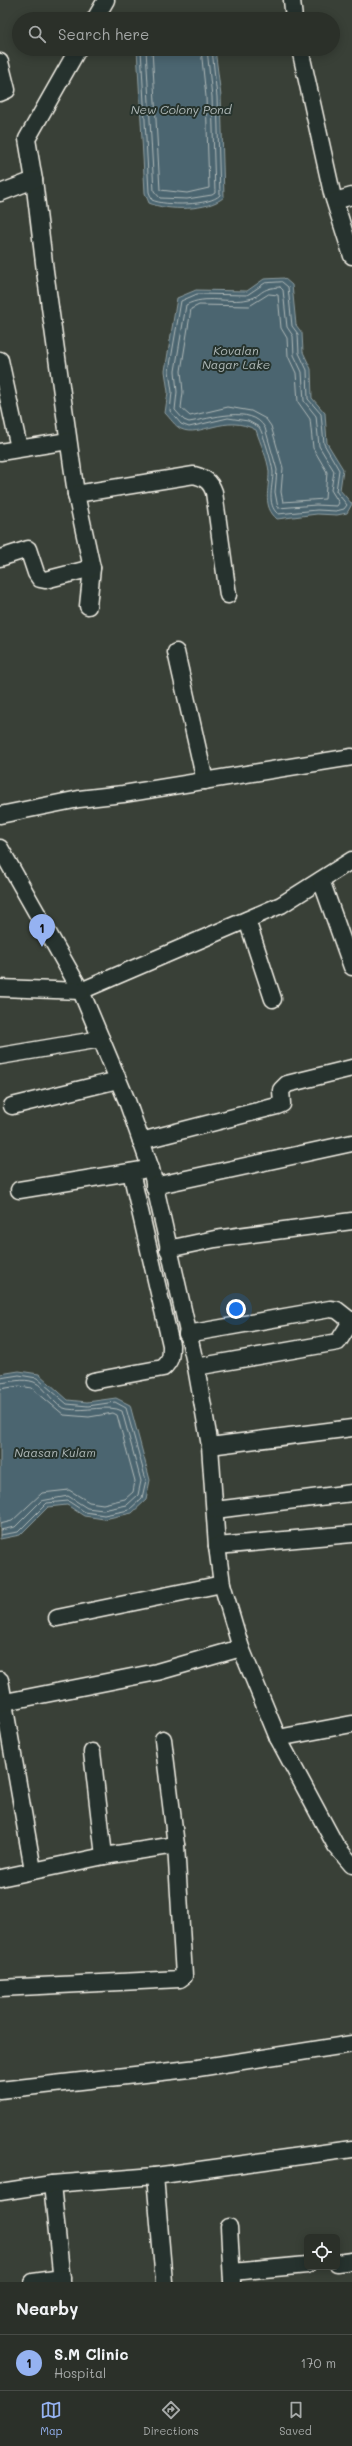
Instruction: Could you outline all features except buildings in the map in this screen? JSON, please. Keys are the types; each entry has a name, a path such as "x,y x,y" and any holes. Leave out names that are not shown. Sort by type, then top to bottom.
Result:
{"street":[{"path":"100,12 106,0"},
{"path":"292,0 293,12"},
{"path":"74,56 27,139 34,180 76,494 92,568 88,606"},
{"path":"302,56 335,201 352,256"},
{"path":"0,62 7,90 0,93"},
{"path":"0,193 34,180"},
{"path":"335,201 352,196"},
{"path":"0,360 19,448"},
{"path":"0,452 68,441"},
{"path":"76,494 194,475 204,478 210,483 214,492 228,595"},
{"path":"0,558 28,549 36,573 40,579 45,580 92,568"},
{"path":"176,652 206,781"},
{"path":"0,815 79,799 206,781 352,757"},
{"path":"0,848 81,991 118,1080 151,1169 187,1334 196,1367 210,1446 217,1546 222,1584 241,1648 278,1738 336,1846 352,1865"},
{"path":"0,988 81,991 281,905 352,860"},
{"path":"321,880 352,967"},
{"path":"247,920 273,999"},
{"path":"0,1056 101,1039"},
{"path":"141,1141 278,1106 282,1104 281,1090 287,1084 352,1068"},
{"path":"12,1106 118,1080"},
{"path":"154,1186 352,1143"},
{"path":"18,1190 151,1169"},
{"path":"93,1381 163,1368 170,1361 171,1345 131,1172"},
{"path":"168,1249 215,1239 352,1221"},
{"path":"187,1334 330,1309 337,1310 352,1320 341,1341 338,1342 196,1367"},
{"path":"210,1446 352,1428"},
{"path":"215,1510 352,1493"},
{"path":"217,1546 352,1534"},
{"path":"57,1618 222,1584"},
{"path":"2,1703 157,1672 241,1648"},
{"path":"0,1680 2,1703 33,1870"},
{"path":"278,1738 352,1724"},
{"path":"0,1988 182,1978 185,1972 176,1844 163,1739"},
{"path":"92,1752 104,1856"},
{"path":"336,1846 352,1842"},
{"path":"0,1878 104,1856 176,1844"},
{"path":"0,2090 198,2068 352,2044"},
{"path":"0,2192 52,2184 154,2176 352,2149"},
{"path":"154,2176 164,2282"},
{"path":"33,2282 62,2280 52,2184"},
{"path":"229,2226 232,2277 304,2266"},
{"path":"340,2263 352,2261"}],"water":[{"name":"New Colony Pond","path":"137,56 216,56 221,96 224,197 217,202 208,205 177,208 157,206 149,203 145,193"},
{"name":"Kovalan Nagar Lake","path":"284,278 292,285 296,325 302,333 303,352 311,369 312,398 325,413 327,443 343,469 340,490 352,504 347,513 337,515 317,514 277,519 269,509 267,497 269,472 266,456 256,430 245,425 234,424 196,431 188,431 179,428 165,413 168,392 165,371 177,298 196,290 247,291 264,279"},
{"name":"Naasan Kulam","path":"19,1371 39,1374 68,1400 87,1402 116,1398 130,1405 150,1480 146,1500 132,1513 104,1519 84,1516 67,1505 48,1507 20,1535 0,1539 0,1374"}],"place":[{"name":"S.M Clinic","path":"42,947"}]}
